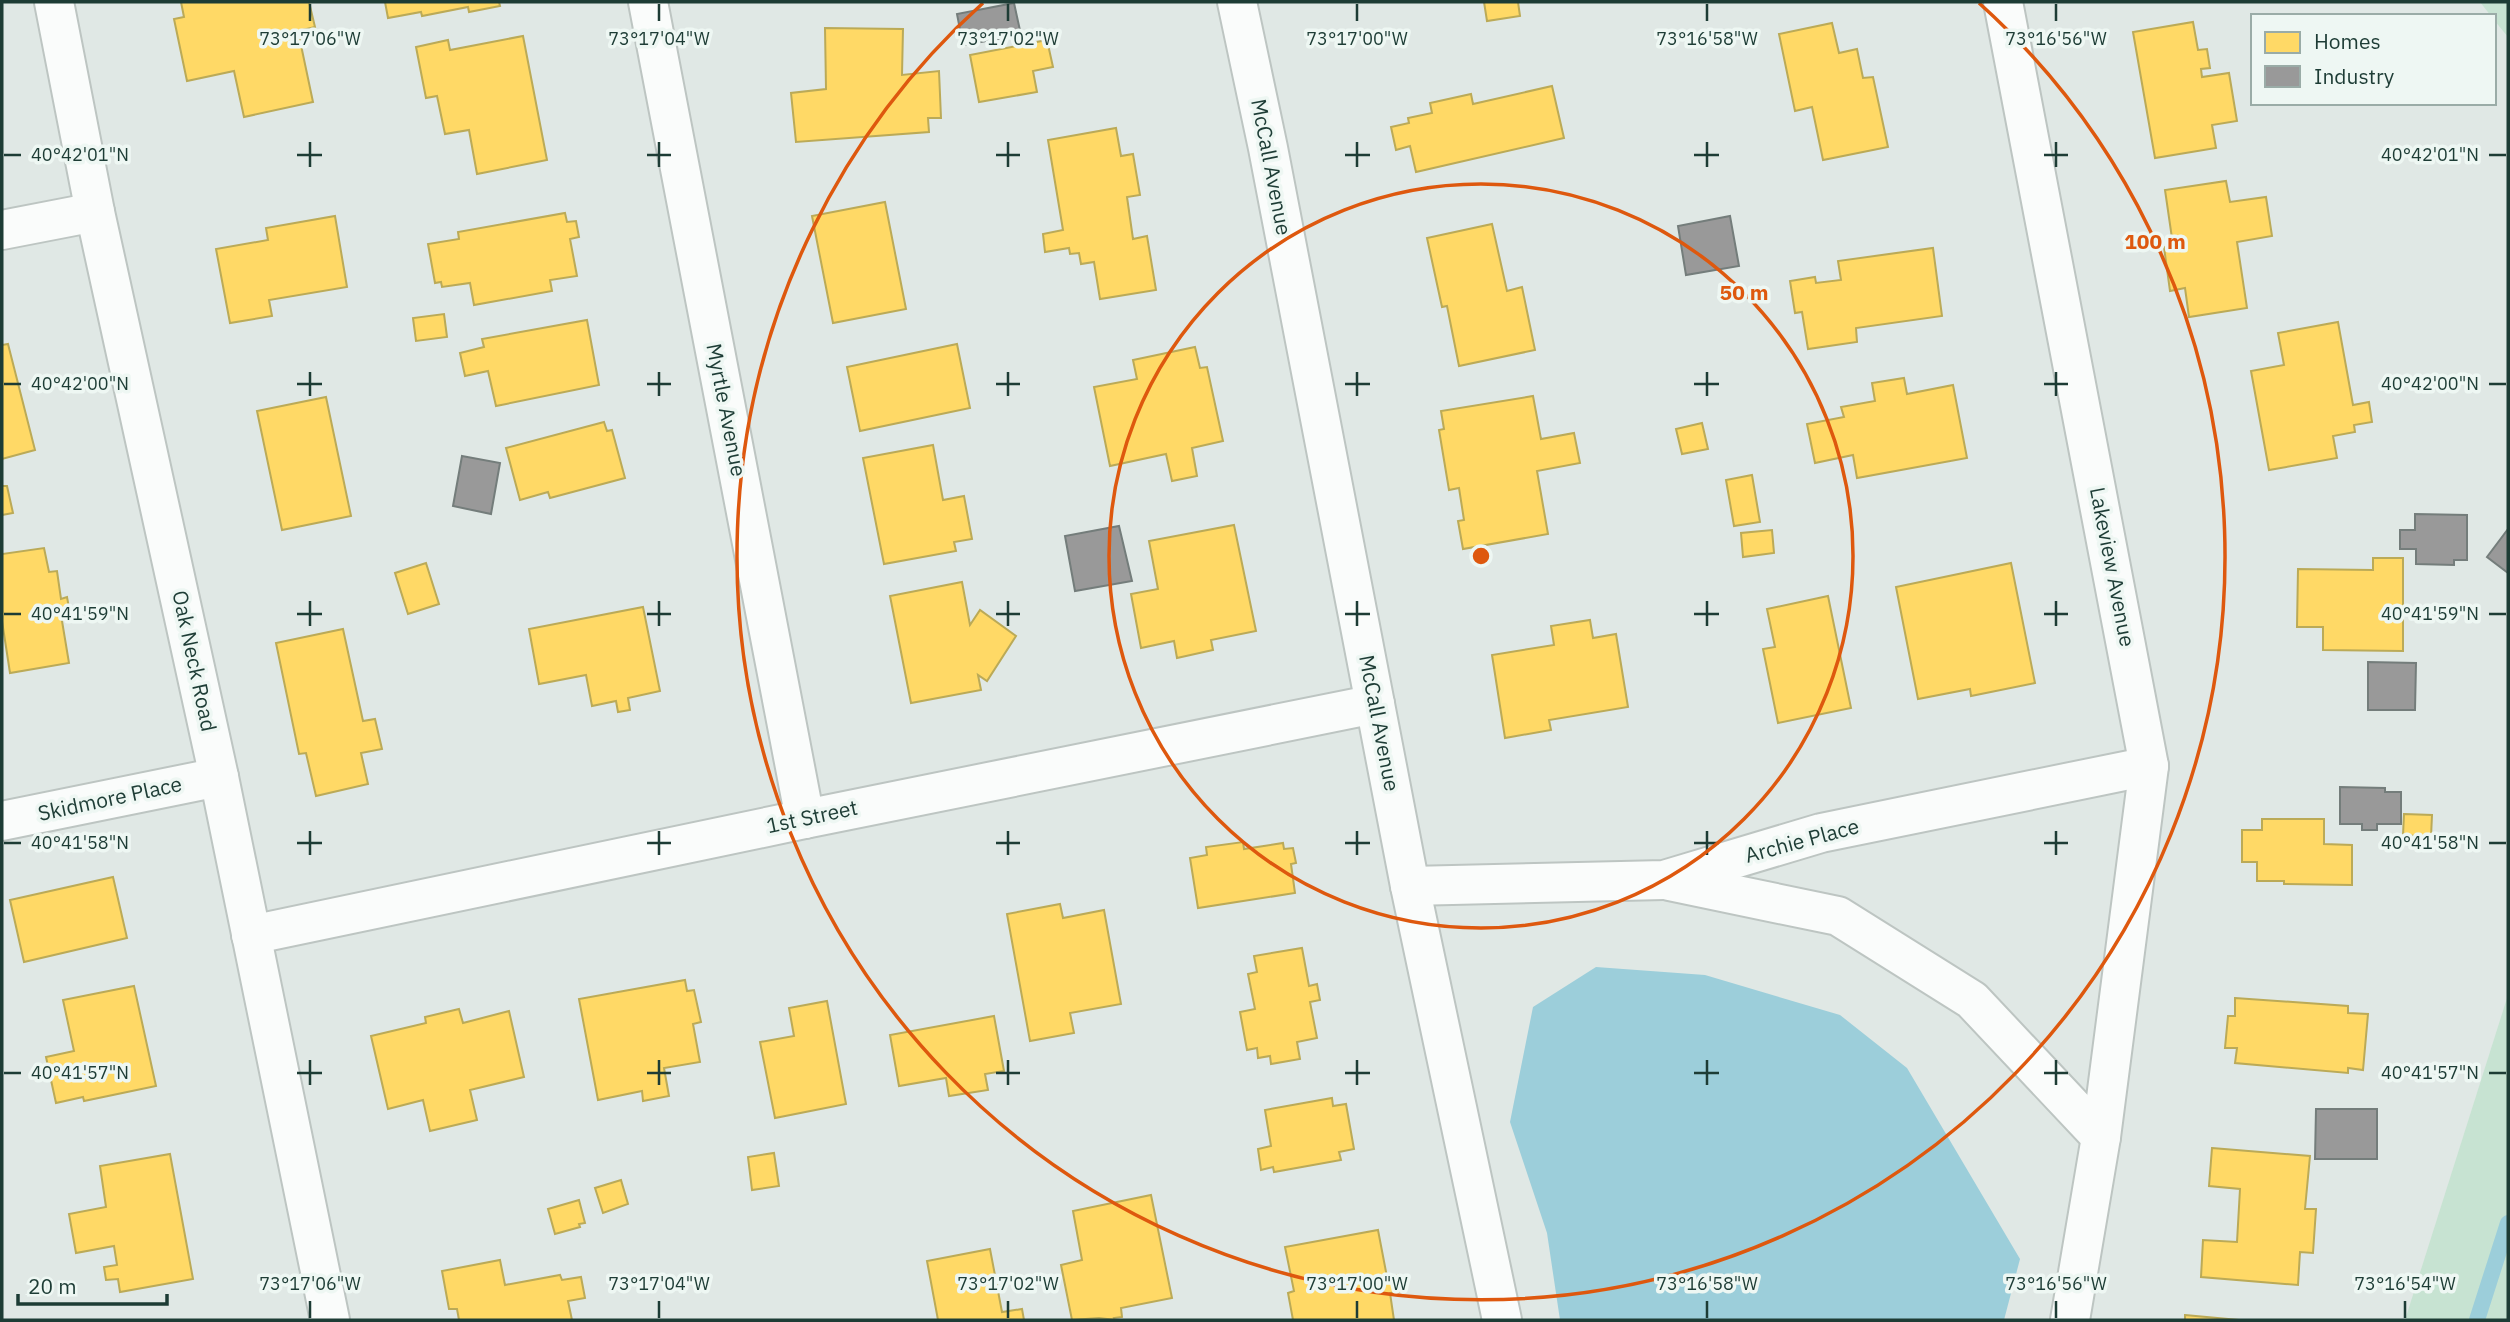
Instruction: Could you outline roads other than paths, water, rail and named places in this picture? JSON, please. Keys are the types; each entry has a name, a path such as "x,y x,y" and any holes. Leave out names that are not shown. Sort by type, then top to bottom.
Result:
{"street":[{"name":"Oak Neck Road","path":"54,2 95,212 219,776 330,1320"},
{"name":"Myrtle Avenue","path":"648,2 805,819"},
{"name":"McCall Avenue","path":"1237,2 1268,148 1410,886 1502,1320"},
{"name":"Lakeview Avenue","path":"2003,2 2148,766 2101,1137 2070,1320"},
{"path":"2,230 95,212"},
{"name":"1st Street","path":"251,935 805,819 1375,704"},
{"name":"Archie Place","path":"1410,886 1664,880 1821,833 2148,766"},
{"name":"Skidmore Place","path":"2,821 219,776"},
{"path":"1664,880 1838,916 1972,1000 2101,1137"}],"water":[{"path":"1596,967 1705,975 1840,1015 1907,1068 2020,1259 2004,1320 1560,1320 1547,1233 1510,1122 1533,1007"}],"waterway":[{"path":"2477,1320 2508,1223"}]}
